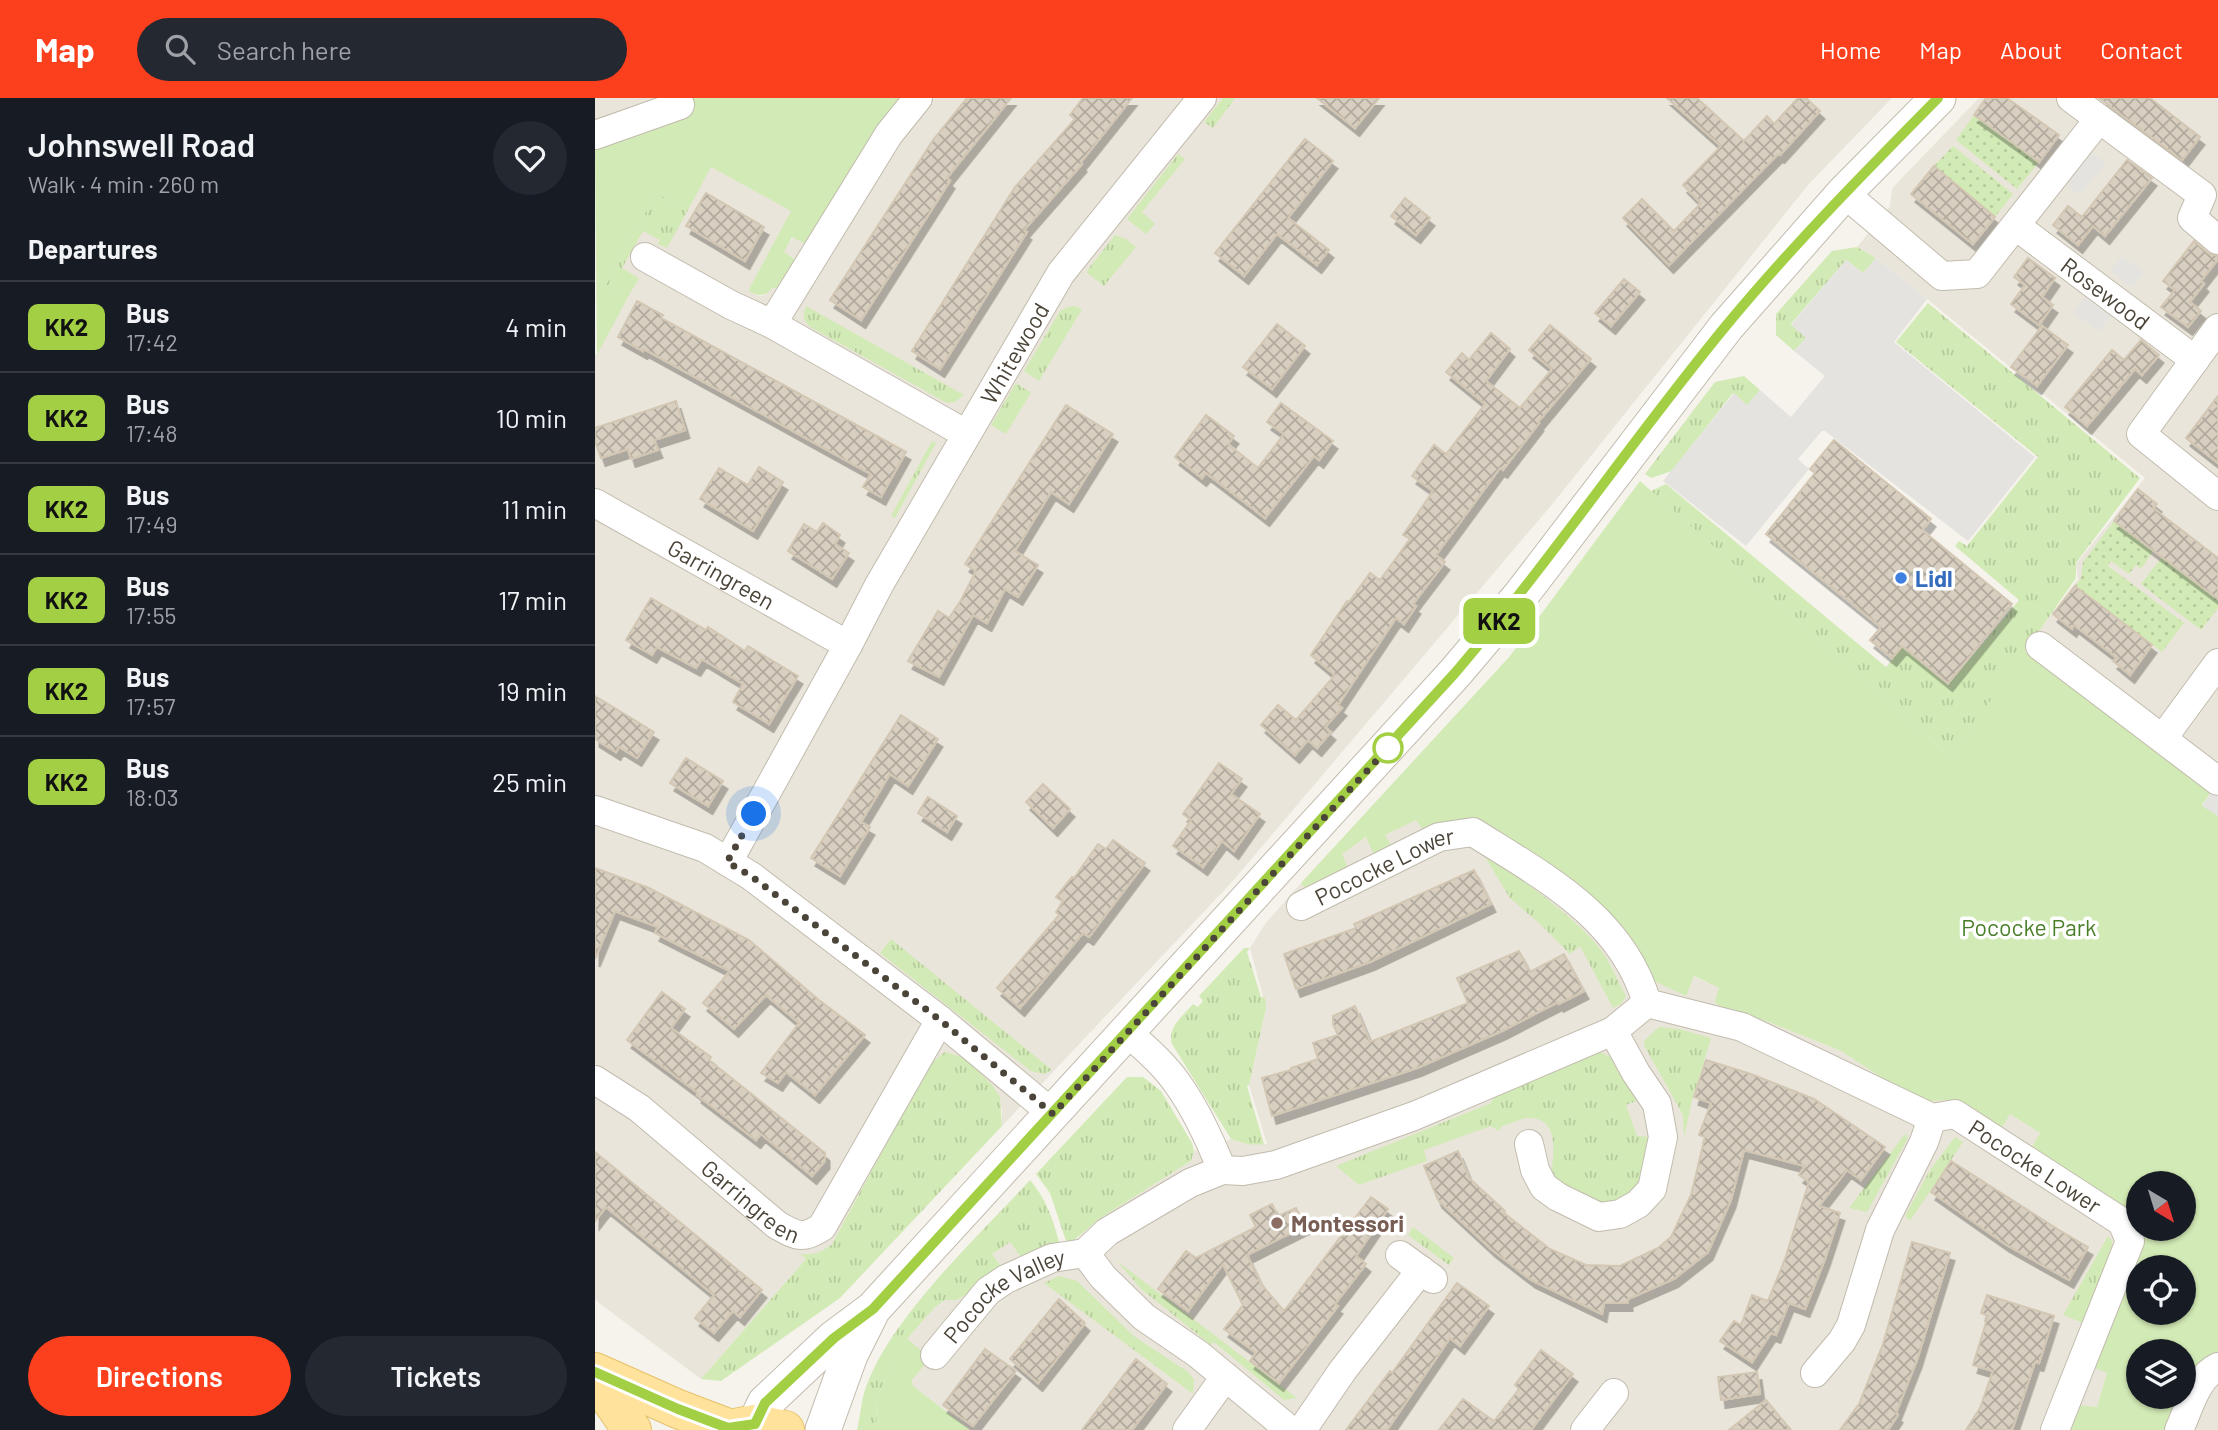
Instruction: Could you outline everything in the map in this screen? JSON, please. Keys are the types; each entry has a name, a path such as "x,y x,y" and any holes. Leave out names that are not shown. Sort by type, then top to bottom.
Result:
{"main road":[{"path":"595,1375 678,1409 749,1428"},
{"path":"595,1375 632,1430"}],"street":[{"path":"772,324 890,134 918,98"},
{"name":"Whitewood","path":"966,434 1061,273 1202,98"},
{"path":"749,1428 765,1403 834,1338 873,1309 1460,667 1521,595 1726,327 1844,193 1938,98"},
{"path":"2071,98 2202,195 2192,218 2218,240"},
{"path":"595,135 680,104"},
{"path":"1844,193 1942,276 1977,274 2099,118"},
{"name":"Rosewood","path":"2016,226 2195,360"},
{"path":"645,257 731,305 772,324 966,434 879,585 727,862"},
{"path":"2218,328 2141,434 2218,496"},
{"name":"Garringreen","path":"595,503 848,645"},
{"path":"2040,646 2218,781"},
{"path":"2163,738 2218,663"},
{"path":"595,810 705,848 751,876 940,1020 1053,1114"},
{"name":"Pococke Lower","path":"1301,906 1439,837 1473,832 1577,901 1615,937 1641,983 1647,1003 1742,1027 1933,1118 1955,1114 2122,1222 2130,1241 2055,1430"},
{"path":"1128,1033 1179,1085 1222,1170 1243,1171 1276,1165 1414,1116 1613,1031 1647,1003"},
{"name":"Garringreen","path":"595,1080 639,1108 777,1225 795,1235 808,1236 822,1227 940,1020"},
{"path":"1529,1144 1535,1170 1545,1187 1558,1197 1599,1217 1620,1214 1638,1204 1652,1189 1663,1137 1657,1104 1613,1031"},
{"path":"1815,1373 1842,1341 1851,1325 1880,1230 1924,1142 1933,1118"},
{"name":"Pococke Valley","path":"935,1355 988,1291 1006,1279 1052,1258 1085,1253 1107,1232 1190,1183 1222,1170"},
{"name":"Pococke Valley","path":"1085,1253 1103,1277 1144,1317 1198,1354 1290,1430"},
{"path":"1302,1430 1418,1268"},
{"path":"823,1430 850,1355 873,1309"},
{"path":"2179,1430 2202,1379 2218,1367"},
{"path":"1187,1430 1226,1377"},
{"path":"1585,1430 1612,1407"}],"shaded area":[{"path":"595,98 684,98 595,146"},
{"path":"907,98 1892,98 1808,185 1554,502 1231,883 1002,1126 1002,1108 929,1065 832,1244 813,1255 801,1255 806,1259 701,1379 595,1300 595,354 597,355 606,285 656,193 711,167 792,211 748,291 760,296 765,295 799,261 783,252 793,237 808,246"},
{"path":"1979,98 2218,98 2218,816 2212,791 2166,760 2024,651 2078,579 2076,564 2145,478 1876,258 1857,247 1890,206 1892,189"},
{"path":"2091,152 2106,163 2080,195 2066,184"},
{"path":"2122,256 2144,273 2132,288 2110,271"},
{"path":"1876,258 1927,299 1894,342 2035,457 1968,541 1822,431 1798,459 1809,469 1746,546 1663,481 1734,393 1747,405 1760,390 1791,417 1825,376 1794,351 1806,338 1791,325 1846,260 1863,273"},
{"path":"2085,296 2111,316 2099,332 2073,312"},
{"path":"2212,791 2218,795 2218,816 2202,806"},
{"path":"1416,819 1479,821 1571,880 1628,934 1638,962 1685,996 1693,976 1719,988 1721,1008 1769,1022 1841,1051 1919,1102 1946,1100 2010,1114 2040,1133 2032,1147 2126,1212 2126,1226 2091,1366 2107,1372 2097,1407 2079,1405 2069,1430 970,1430 913,1386 907,1339 935,1307 945,1300 957,1300 1000,1266 992,1254 1010,1241 1024,1261 1061,1249 1066,1241 1074,1241 1099,1219 1191,1161 1194,1151 1231,1139 1242,1143 1267,1144 1249,1085 1266,1008 1250,948 1265,924 1301,883 1308,891 1348,870 1341,854 1367,837 1393,850 1385,835"},
{"path":"2218,1357 2218,1430 2168,1430 2182,1409 2196,1409 2196,1389"}],"green space":[{"path":"684,98 907,98 809,246 792,237 784,252 799,262 781,291 773,287 768,293 759,295 748,291 791,211 711,167 688,210 656,193 606,285 628,297 597,355 595,146"},
{"path":"1223,98 1235,98 1213,128 1204,122"},
{"path":"1974,115 2039,162 2017,189 1956,140"},
{"path":"1953,146 2013,194 1995,217 1934,166"},
{"path":"1178,154 1185,159 1142,212 1155,224 1146,234 1127,219"},
{"path":"656,193 688,210 667,248 658,244 660,240 643,231 622,268 639,278 628,297 606,285"},
{"path":"1115,235 1136,247 1104,286 1086,272"},
{"path":"1857,247 1876,258 1863,273 1846,260 1791,324 1806,338 1794,351 1776,335 1776,314 1832,251"},
{"path":"1928,303 2140,478 2076,563 2076,578 1954,754 1944,751 1651,491 1666,484 1886,667 1902,647 1948,685 2019,600 1955,546 1959,541 1967,546 2038,457 1896,342"},
{"path":"806,306 964,395 955,402 947,403 812,328 804,318"},
{"path":"1075,306 1082,309 1039,381 1024,371 1060,311"},
{"path":"1744,376 1760,390 1747,406 1733,393 1672,471 1651,478 1645,474 1715,382"},
{"path":"1016,383 1031,393 1006,434 991,425"},
{"path":"932,441 936,443 895,518 891,516"},
{"name":"Pococke Park","path":"1640,481 1944,751 1954,754 2024,651 2166,760 2212,791 2202,805 2218,816 2218,1357 2196,1381 2196,1339 2126,1339 2126,1409 2178,1409 2168,1430 2069,1430 2079,1405 2097,1407 2107,1373 2090,1366 2126,1279 2126,1325 2196,1325 2196,1255 2136,1255 2138,1250 2129,1241 2196,1241 2196,1171 2126,1171 2126,1238 2032,1147 2040,1133 2010,1114 2001,1129 1962,1104 1946,1100 1919,1102 1841,1051 1769,1022 1721,1008 1715,1001 1719,988 1694,976 1686,996 1654,981 1638,962 1628,933 1571,880 1480,821 1446,822 1425,832 1416,820 1385,835 1394,850 1374,855 1366,837 1342,854 1349,871 1308,892 1301,883 1510,656"},
{"path":"2114,521 2154,550 2141,569 2136,565 2129,574 2111,561 2108,566 2184,623 2162,652 2075,586 2081,578 2083,562"},
{"path":"2162,557 2218,599 2218,608 2201,630 2141,584"},
{"path":"1485,857 1549,900 1581,928 1606,958 1626,996 1621,1004 1613,1008 1580,946 1570,954 1510,898"},
{"path":"891,939 1052,1070 1044,1074 1031,1071 880,953"},
{"path":"1244,948 1250,948 1247,952 1261,997 1265,998 1266,1008 1247,1086 1264,1144 1260,1145 1231,1139 1172,1044 1171,1038 1181,1017 1193,1004 1198,1007 1203,1001 1199,996"},
{"path":"1659,1027 1679,1029 1711,1038 1692,1100 1684,1138 1683,1115 1644,1045 1644,1041"},
{"path":"1596,1050 1610,1057 1644,1098 1626,1105 1637,1136 1651,1137 1640,1187 1609,1204 1582,1199 1551,1176 1551,1131 1546,1124 1529,1118 1502,1126 1499,1131 1491,1126 1424,1150 1427,1161 1359,1185 1336,1166 1491,1103 1494,1096"},
{"path":"945,1052 965,1058 992,1085 1000,1097 1002,1126 840,1298 721,1381 701,1379 806,1259 800,1254 817,1253 832,1244 929,1065"},
{"path":"1127,1077 1143,1077 1161,1091 1192,1143 1194,1151 1191,1161 1099,1219 1073,1241 1066,1241 1050,1193 1036,1174"},
{"path":"1905,1134 1908,1138 1867,1212 1849,1208"},
{"path":"1955,1137 1963,1142 1910,1221 1905,1216 1930,1170"},
{"path":"1030,1180 1046,1204 1061,1249 1024,1261 1010,1242 992,1254 1001,1266 957,1300 945,1300 935,1307 907,1339 905,1338 876,1399 877,1430 857,1430 864,1393 892,1337 936,1280"},
{"path":"1413,1227 1454,1258 1449,1265 1408,1235"},
{"path":"2108,1236 2113,1247 2083,1323 2063,1315"},
{"path":"1117,1261 1297,1398 1284,1400 1214,1342 1211,1345 1141,1289"},
{"path":"1059,1276 1077,1281 1135,1337 1188,1372 1194,1379 1193,1394 1044,1283"},
{"path":"905,1337 930,1358 912,1380 913,1386 970,1430 877,1430 876,1399"}],"building":[{"path":"967,98 1011,98 947,178 950,181 861,320 830,300 933,140"},
{"path":"1083,98 1132,98 1082,164 1024,230 1027,232 940,369 912,351 1015,187 1075,119 1070,115"},
{"path":"1317,98 1379,98 1355,128"},
{"path":"1667,98 1697,98 1744,141 1767,116 1774,124 1798,98 1806,98 1820,111 1780,155 1778,154 1669,265 1623,218 1642,199 1674,231 1701,203 1683,185 1721,146"},
{"path":"1986,98 2007,98 2059,135 2039,162 1974,115"},
{"path":"2099,98 2150,98 2200,137 2182,160"},
{"path":"1305,139 1333,161 1288,218 1329,250 1317,265 1277,234 1244,276 1215,253"},
{"path":"2127,160 2152,178 2105,236 2093,226 2078,245 2053,225 2068,206 2082,217"},
{"path":"1934,166 1995,217 1973,244 1911,194"},
{"path":"706,193 764,227 745,261 686,226"},
{"path":"1405,198 1430,218 1416,235 1391,216"},
{"path":"2194,241 2208,253 2218,256 2218,259 2201,281 2204,284 2190,302 2201,311 2188,327 2161,307 2175,290 2163,281"},
{"path":"2028,258 2055,278 2042,297 2053,305 2039,325 2011,304 2025,285 2014,277"},
{"path":"1624,279 1640,292 1611,326 1595,313"},
{"path":"637,301 663,315 661,318 906,452 881,497 863,487 871,474 618,337"},
{"path":"1277,324 1305,346 1272,389 1243,367"},
{"path":"1550,325 1591,359 1538,422 1503,470 1500,468 1436,555 1445,562 1413,604 1416,606 1404,624 1396,618 1338,705 1342,708 1325,727 1331,732 1317,748 1308,740 1295,755 1261,725 1278,705 1296,720 1335,675 1311,655 1347,601 1349,602 1370,573 1380,580 1410,539 1403,535 1433,491 1412,476 1434,445 1446,454 1485,404 1446,372 1462,353 1469,360 1491,333 1510,349 1486,381 1520,408 1552,369 1529,350"},
{"path":"2042,326 2068,345 2037,386 2011,367"},
{"path":"2141,340 2159,355 2142,375 2135,369 2087,426 2065,407 2112,350 2124,360"},
{"path":"2218,396 2218,463 2186,438"},
{"path":"676,401 685,430 654,440 658,450 631,459 628,449 601,458 595,441 595,428"},
{"path":"1281,403 1333,441 1319,460 1314,456 1265,518 1206,473 1202,478 1175,457 1206,415 1234,436 1228,444 1258,468 1284,434 1267,422"},
{"path":"1066,405 1113,434 1069,504 1051,492 1015,551 1038,565 1018,597 1005,589 987,623 973,615 939,677 908,661 938,611 949,618 961,600 976,571 965,564"},
{"name":"Lidl","path":"1834,440 1931,519 1922,530 2012,604 1948,683 1902,646 1892,658 1870,640 1881,627 1766,534 1815,473 1810,469"},
{"path":"759,467 783,482 753,531 700,499 719,468 748,485"},
{"path":"2138,489 2157,504 2153,508 2218,558 2218,599 2114,521"},
{"path":"823,523 840,535 835,544 849,553 832,579 788,551 804,524 817,532"},
{"path":"2075,586 2152,645 2130,675 2113,661 2117,658 2074,625 2072,629 2053,614"},
{"path":"651,598 706,630 708,627 745,651 748,646 798,676 769,724 733,702 743,684 702,659 696,668 657,647 652,655 626,640"},
{"path":"595,696 654,732 637,758 619,747 616,752 595,739"},
{"path":"901,715 938,739 908,786 890,774 861,822 870,827 840,876 811,858"},
{"path":"686,758 723,781 708,806 670,783"},
{"path":"1219,763 1242,779 1231,794 1260,814 1234,851 1222,841 1203,867 1173,846 1191,820 1183,814"},
{"path":"1043,784 1070,809 1053,828 1026,802"},
{"path":"928,797 957,816 947,832 918,813"},
{"path":"1113,840 1145,863 1089,937 1083,933 1020,1008 997,988 1059,915 1056,912 1063,902 1056,897 1072,877 1074,878 1098,844 1106,849"},
{"path":"595,868 649,888 749,940 865,1035 815,1095 786,1072 778,1083 761,1073 799,1023 766,995 734,1029 703,1003 730,971 655,933 658,927 615,911 595,959"},
{"path":"1474,870 1491,904 1370,962 1296,989 1284,954 1356,928 1354,924"},
{"path":"1519,951 1530,972 1564,954 1584,991 1417,1068 1272,1116 1262,1078 1318,1059 1313,1043 1338,1035 1333,1016 1355,1006 1370,1042 1468,1003 1457,978"},
{"path":"662,992 685,1009 671,1028 711,1057 709,1060 825,1153 825,1161 812,1176 761,1134 756,1140 627,1040"},
{"path":"1706,1060 1751,1074 1814,1099 1885,1147 1861,1180 1847,1170 1819,1206 1840,1213 1805,1309 1789,1303 1776,1335 1771,1333 1752,1362 1720,1341 1734,1321 1741,1325 1752,1295 1768,1301 1785,1259 1809,1182 1799,1175 1805,1166 1744,1150 1731,1200 1708,1252 1674,1279 1628,1299 1628,1303 1604,1303 1602,1314 1531,1280 1491,1249 1438,1200 1424,1166 1458,1151 1469,1178 1505,1211 1504,1213 1550,1249 1586,1265 1620,1266 1658,1248 1671,1237 1691,1195 1705,1137 1699,1135 1711,1103 1694,1097"},
{"path":"595,1152 762,1290 740,1317 733,1311 714,1333 695,1318 714,1295 606,1207 595,1221"},
{"path":"1951,1161 2088,1247 2069,1280 2005,1244 1931,1192"},
{"path":"1371,1197 1388,1209 1356,1256 1366,1264 1335,1304 1338,1306 1279,1383 1250,1361 1256,1353 1224,1329 1243,1305 1223,1264 1188,1311 1158,1289 1186,1251 1196,1258 1256,1227 1250,1215 1272,1204 1278,1216 1296,1208 1305,1226 1247,1255 1261,1284 1284,1311"},
{"path":"1912,1242 1950,1253 1917,1360 1896,1413 1898,1415 1888,1430 1840,1430 1859,1404 1883,1344"},
{"path":"1457,1283 1489,1306 1460,1346 1450,1338 1387,1430 1346,1430 1390,1371 1392,1373"},
{"path":"1987,1295 2054,1316 2039,1363 2035,1362 2012,1430 1966,1430 1980,1408 1993,1371 1973,1365 1988,1316 1981,1313"},
{"path":"1059,1299 1085,1323 1038,1383 1010,1359"},
{"path":"985,1349 1016,1371 973,1426 943,1405"},
{"path":"1541,1350 1573,1374 1531,1430 1439,1430 1463,1399 1494,1421 1519,1389 1515,1385"},
{"path":"1136,1359 1167,1384 1132,1430 1082,1430"},
{"path":"1757,1372 1760,1394 1721,1400 1718,1377"},
{"path":"1766,1400 1791,1430 1729,1430"}],"bus line":[{"name":"KK2","path":"595,1372 728,1428 755,1424 765,1403 834,1338 873,1309 1455,673 1521,595 1726,327 1844,193 1938,98"}],"place":[{"name":"Lidl","path":"1901,578"},
{"name":"Montessori","path":"1277,1223"}],"route":[{"path":"754,814 727,862 751,876 940,1020 1053,1114 1388,748"}]}
